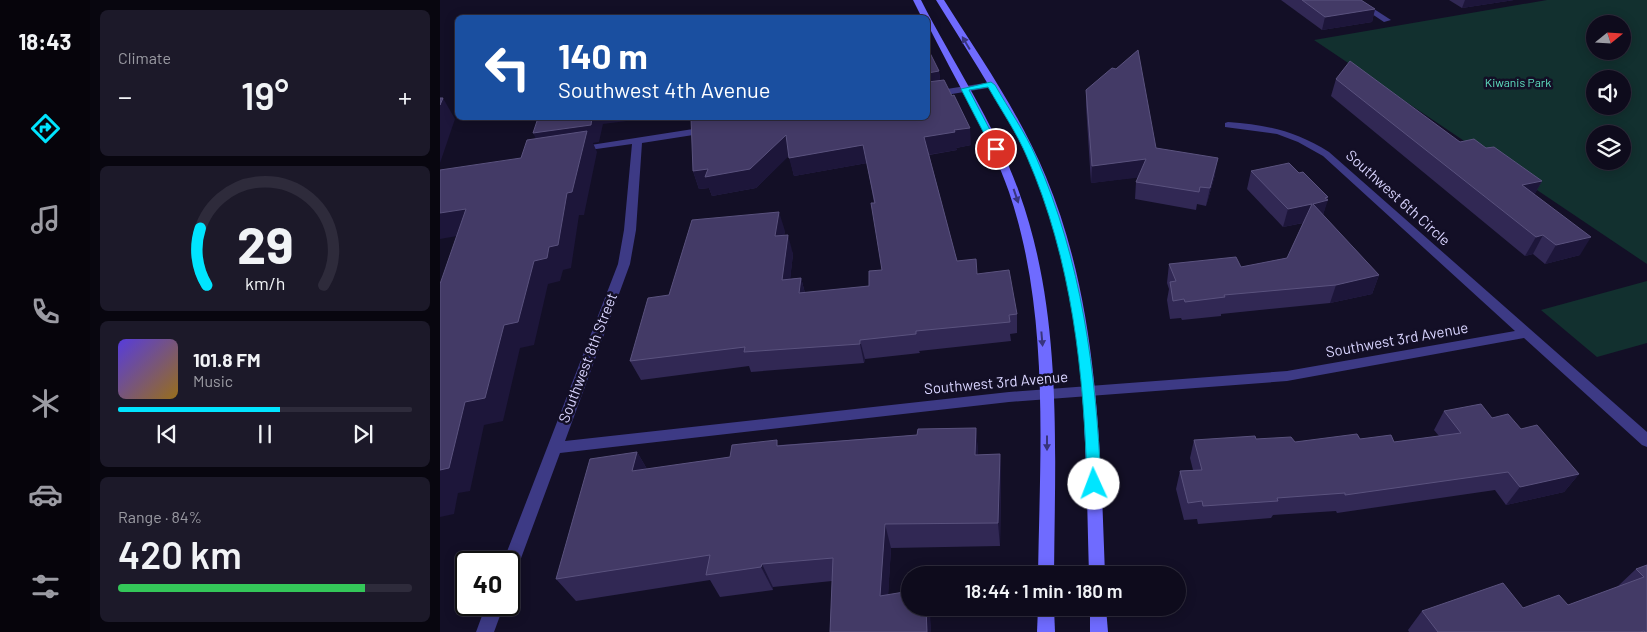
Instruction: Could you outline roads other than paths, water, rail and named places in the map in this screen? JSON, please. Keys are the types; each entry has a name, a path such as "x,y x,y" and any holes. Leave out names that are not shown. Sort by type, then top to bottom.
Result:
{"street":[{"path":"917,0 925,15"},
{"path":"940,0 1031,155 1057,225 1073,284 1089,391 1097,566"},
{"path":"1355,0 1387,20"},
{"path":"930,24 1002,160 1023,221 1032,258 1038,290 1046,394 1046,566"},
{"path":"930,95 991,85"},
{"name":"Southwest 6th Circle","path":"1228,125 1267,128 1294,135 1326,154 1647,441"},
{"path":"568,152 715,128"},
{"name":"Southwest 8th Street","path":"516,551 624,264 630,230 637,141"},
{"name":"Southwest 3rd Avenue","path":"555,448 1046,394 1287,376 1527,333"},
{"path":"485,632 491,616"},
{"path":"1046,616 1046,632"},
{"path":"1098,616 1099,632"}],"park label":[{"name":"Kiwanis Park","path":"1518,83"}]}
